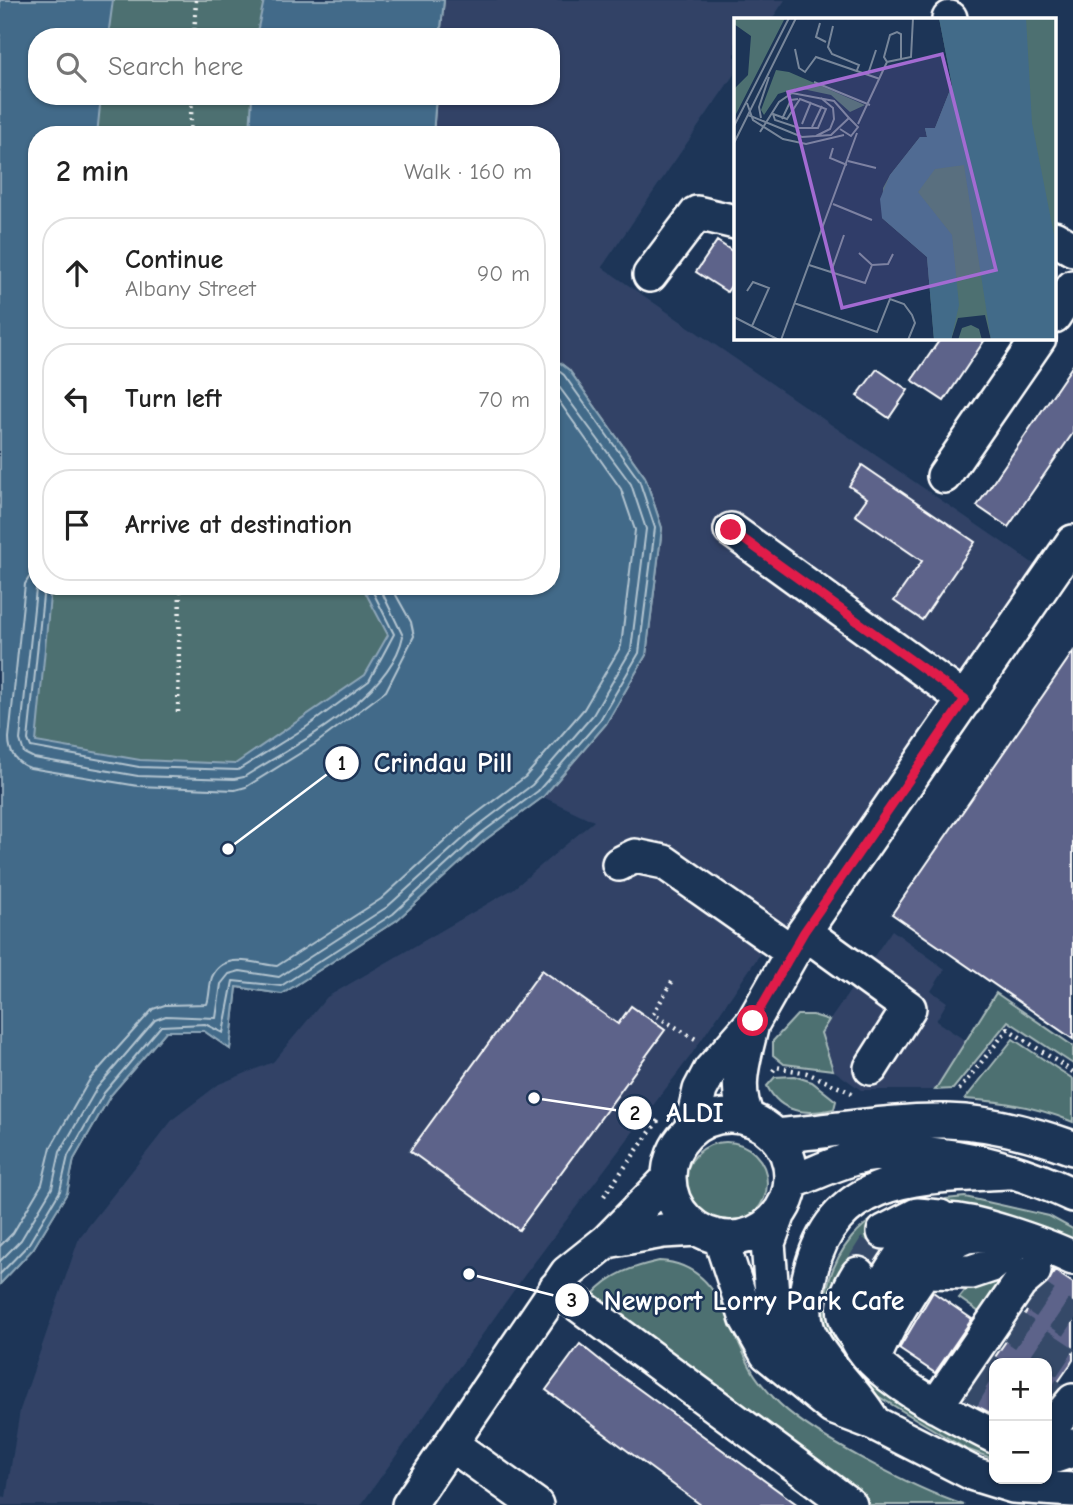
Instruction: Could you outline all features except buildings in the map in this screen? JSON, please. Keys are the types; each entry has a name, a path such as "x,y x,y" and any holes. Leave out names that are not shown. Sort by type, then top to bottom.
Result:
{"street":[{"path":"650,275 697,213 734,222"},
{"path":"1056,239 1073,249"},
{"path":"1056,313 1073,287"},
{"path":"944,476 1038,340"},
{"path":"731,530 965,699"},
{"path":"1073,542 798,942 753,1021 710,1071 679,1119 668,1180 677,1208 709,1233 747,1319 767,1354 832,1407 874,1423 974,1474 1013,1486 1073,1490"},
{"path":"619,864 635,856 664,862 909,1009 866,1082"},
{"path":"753,1021 740,1090 742,1107 748,1118 776,1136 790,1165 791,1182 768,1243 772,1294 798,1360 832,1407"},
{"path":"679,1119 718,1116 748,1118"},
{"path":"776,1136 907,1122 951,1121 1040,1136 1073,1148"},
{"path":"791,1182 861,1157 921,1152 1007,1172 1073,1195"},
{"path":"874,1423 860,1398 830,1367 808,1330 806,1290 823,1234 857,1198 882,1186 914,1178 1007,1172"},
{"path":"409,1505 567,1273 607,1241 668,1180"},
{"path":"607,1241 663,1231 753,1234 779,1213"},
{"path":"884,1232 917,1215 950,1219 1021,1238 1073,1258"},
{"path":"864,1348 873,1301 913,1241 937,1222 950,1219"},
{"path":"864,1348 882,1340 926,1271 948,1246 963,1237 1021,1238"},
{"path":"936,1406 1020,1283 1034,1271"},
{"path":"858,1274 843,1301 842,1313 864,1348 936,1406 989,1433"},
{"path":"556,1288 849,1505"},
{"path":"1052,1426 1073,1401"},
{"path":"451,1444 521,1501"},
{"path":"1052,1457 1067,1452 1073,1446"}],"path":[{"path":"194,28 196,0"},
{"path":"190,126 191,105"},
{"path":"178,712 180,595"},
{"path":"672,982 653,1014 709,1047"},
{"path":"956,1094 1008,1029 1073,1072"},
{"path":"769,1075 776,1067 866,1082"},
{"path":"601,1200 679,1119"}],"shaded area":[{"path":"444,0 785,0 773,18 734,18 734,74 602,267 1050,575 779,943 771,938 689,1058 524,1276 361,1505 0,1505 0,1496 6,1497 20,1410 79,1238 173,1119 219,1084 273,1062 327,997 513,889 594,821 543,797 606,724 662,528 645,477 569,370 560,363 560,126 434,126 435,105 560,105 560,28 441,28"},
{"path":"892,930 945,969 931,991 947,1002 936,1021 966,1041 935,1090 861,1090 833,1070 821,1033"}],"green space":[{"path":"0,0 444,0 441,28 28,28 28,105 435,105 434,126 28,126 28,595 560,595 560,363 569,370 645,477 662,528 646,655 606,724 543,797 485,840 397,920 282,994 237,987 230,1049 204,1031 166,1031 110,1096 74,1159 67,1193 33,1249 0,1284"},
{"path":"996,993 1073,1046 1073,1064 1008,1021 953,1089 935,1090"},
{"path":"797,1015 813,1015 829,1020 821,1033 833,1070 784,1064 773,1055 773,1041"},
{"path":"1013,1039 1073,1079 1073,1122 1020,1106 965,1099"},
{"path":"794,1076 812,1082 836,1101 834,1109 805,1112 780,1102 767,1086 775,1077"},
{"path":"718,1142 734,1142 749,1148 761,1160 767,1183 761,1206 749,1218 734,1224 718,1224 703,1218 691,1206 685,1191 685,1175 691,1160 703,1148"},
{"path":"965,1197 1049,1216 1073,1229 1073,1243 942,1206 946,1199"},
{"path":"911,1207 876,1227 849,1268 836,1335 848,1355 989,1448 989,1457 966,1449 861,1386 823,1333 828,1285 842,1252 863,1226 877,1216"},
{"path":"659,1261 680,1265 696,1273 709,1286 720,1301 755,1375 789,1412 835,1443 891,1474 964,1505 867,1505 593,1294 623,1272"},
{"path":"1002,1272 1006,1276 982,1314 959,1298 964,1292"}],"water":[{"path":"0,0 113,0 109,28 28,28 28,105 100,105 98,126 28,126 28,595 50,595 36,742 140,760 235,764 365,675 388,635 367,595 560,595 560,363 569,370 645,477 662,528 646,655 606,724 543,797 485,840 397,920 282,994 237,987 230,1049 204,1031 166,1031 110,1096 74,1159 67,1193 33,1249 0,1284"},
{"path":"264,0 444,0 441,28 258,28"},
{"path":"252,105 435,105 434,126 250,126"}],"tunnel":[{"path":"858,1274 884,1232"},
{"path":"1018,1285 1073,1322"},
{"path":"997,1316 1073,1367"},
{"path":"968,1359 989,1372"},
{"path":"950,1387 989,1410"},
{"path":"1052,1397 1068,1408"}],"place":[{"name":"Crindau Pill","path":"228,849"},
{"name":"ALDI","path":"534,1098"},
{"name":"Newport Lorry Park Cafe","path":"469,1274"}],"route":[{"path":"731,530 965,699 804,932 753,1021"}]}
